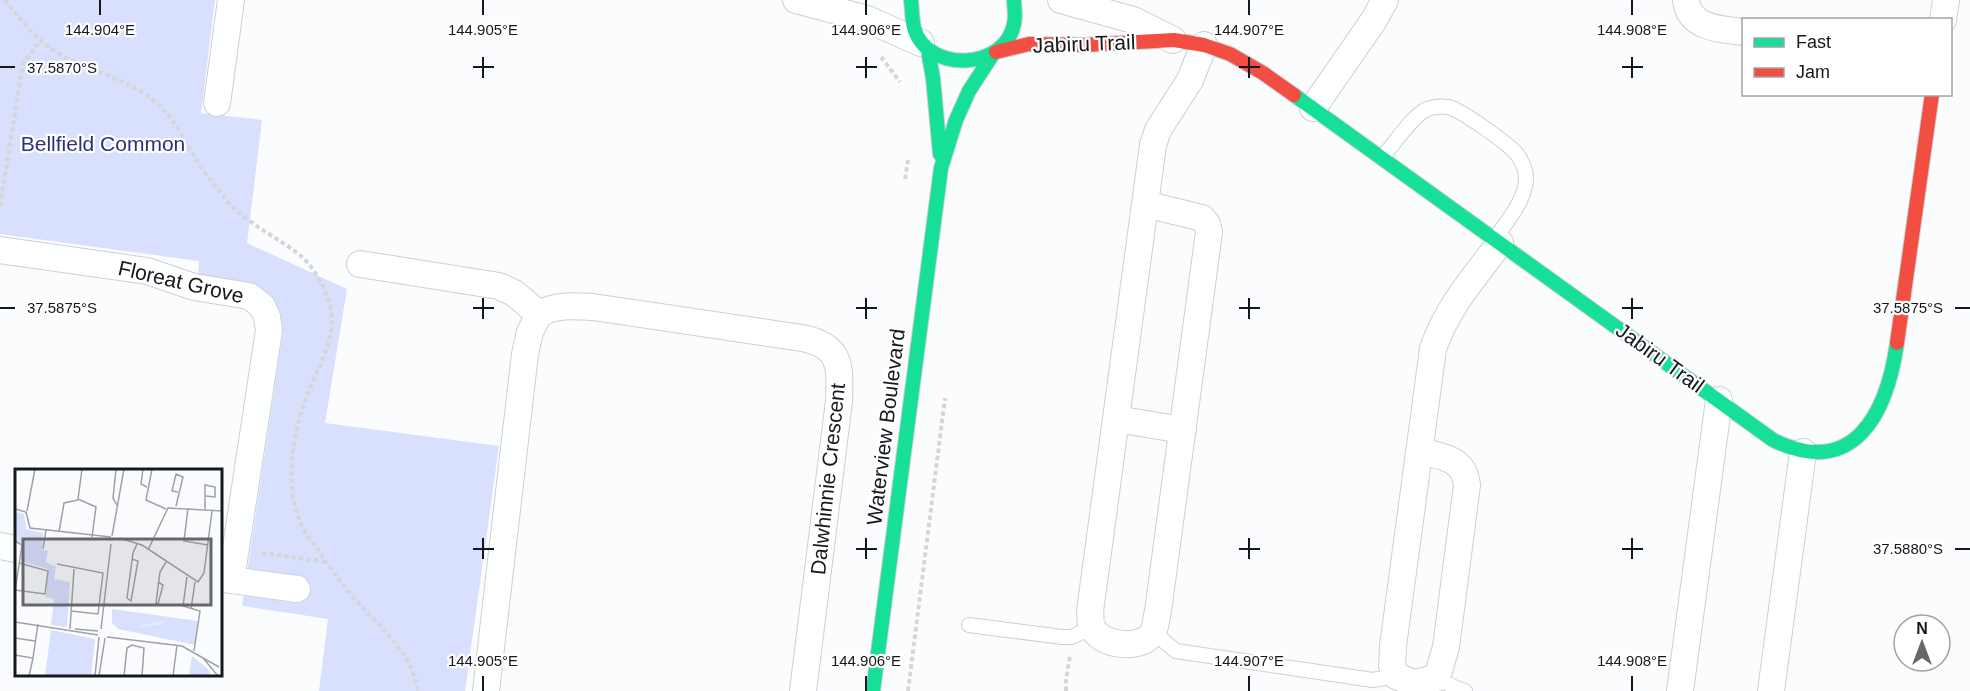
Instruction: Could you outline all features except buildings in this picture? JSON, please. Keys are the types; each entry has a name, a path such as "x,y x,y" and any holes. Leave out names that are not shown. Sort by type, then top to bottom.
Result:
{"street":[{"path":"217,103 231,0"},
{"path":"796,0 867,19 925,47"},
{"name":"Waterview Boulevard","path":"911,0 910,15 913,30 925,47 933,78 941,168"},
{"name":"Waterview Boulevard","path":"873,691 941,168 956,120 969,91 995,53 1008,39 1014,22 1014,0"},
{"name":"Jabiru Trail","path":"1061,0 1133,20 1174,40"},
{"path":"1313,108 1386,0"},
{"path":"1686,0 1691,15 1699,22 1713,28 1742,32"},
{"path":"1943,18 1946,0"},
{"path":"1084,45 1091,9"},
{"name":"Jabiru Trail","path":"925,47 943,59 960,63 978,61 995,53 1029,44 1084,45 1174,40 1204,45 1230,54 1253,66 1313,108 1773,440 1803,452 1834,451 1847,446 1862,433 1878,412 1889,385 1932,96"},
{"path":"1145,204 1203,218 1209,232 1158,611 1153,632 1141,643 1131,644 1110,641 1082,632 1090,611 1116,419 1145,204 1153,145 1158,130 1190,81 1204,45"},
{"path":"1420,451 1449,459 1459,465 1466,474 1467,485 1446,647 1437,678 1414,683 1395,676 1392,666 1393,646 1433,349 1439,331 1453,307 1497,241"},
{"name":"Floreat Grove","path":"0,250 147,271 194,287 249,296 262,306 269,330 235,550 226,579 297,589"},
{"path":"360,264 499,286 514,293 539,314 530,332 525,354 486,691"},
{"name":"Dalwhinnie Crescent","path":"539,314 563,306 593,307 767,333 819,342 836,359 840,373 839,401 803,691"},
{"path":"1680,691 1719,400"},
{"path":"1116,419 1183,430"},
{"path":"1771,691 1803,452"},
{"path":"0,546 15,549"}],"lane":[{"path":"1383,158 1413,120 1424,111 1436,107 1448,107 1462,112 1516,153 1523,166 1526,178 1522,195 1497,241"},
{"path":"969,625 1062,637 1082,632"},
{"path":"1153,632 1176,651 1373,680 1395,676"},
{"path":"1437,678 1465,691"}],"path":[{"path":"867,19 871,44 903,86"},
{"path":"0,206 23,63 41,40"},
{"path":"905,180 908,158"},
{"path":"908,691 946,394"},
{"path":"235,550 326,562"},
{"path":"1066,691 1071,655 1082,632"}],"green space":[{"name":"Bellfield Common","path":"0,0 215,0 201,113 262,120 247,243 347,289 325,423 499,446 465,691 319,691 328,619 242,606 283,331 269,308 198,276 199,261 0,234"}],"traffic: fast":[{"path":"911,0 914,28 922,43 934,53 949,59 966,60 982,58 997,51 1008,39 1015,21 1014,0"},
{"path":"928,51 933,78 940,154"},
{"path":"873,691 941,168 956,120 969,91 993,54"},
{"path":"1294,95 1773,440 1801,450 1825,452 1845,445 1862,433 1875,415 1885,393 1897,343"}],"traffic: jam":[{"path":"996,52 1029,44 1084,45 1174,40 1204,45 1230,54 1263,73 1294,95"},
{"path":"1897,343 1932,96"}]}
